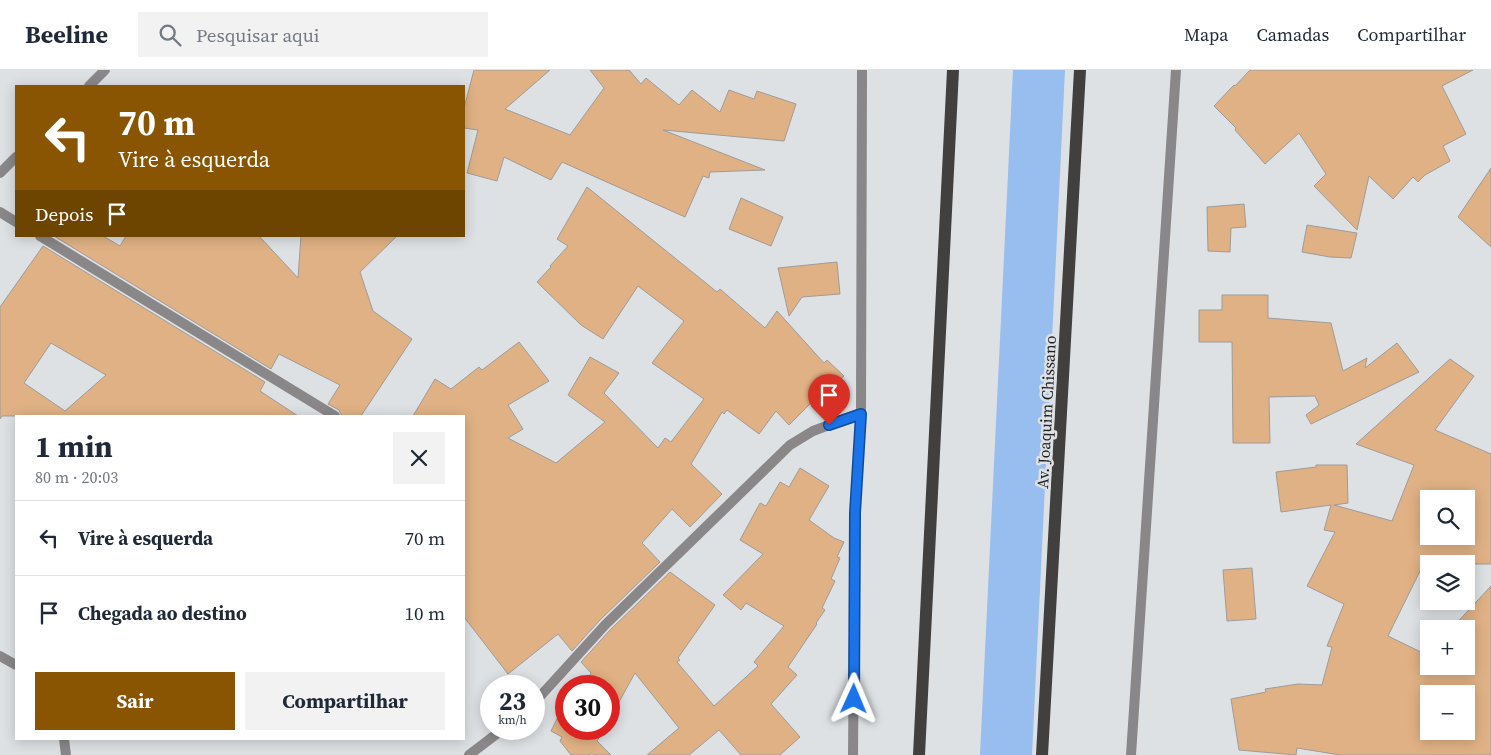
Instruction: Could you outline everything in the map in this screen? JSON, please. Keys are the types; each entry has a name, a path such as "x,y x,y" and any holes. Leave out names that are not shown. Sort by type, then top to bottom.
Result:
{"main road":[{"path":"919,755 953,70"},
{"name":"Av. Joaquim Chissano","path":"1042,755 1080,70"}],"street":[{"path":"90,85 105,70"},
{"path":"853,755 855,513 861,414 862,70"},
{"path":"1131,755 1176,70"},
{"path":"0,173 15,158"},
{"path":"0,212 15,221"},
{"path":"42,237 333,415"},
{"path":"545,691 606,625 790,445 812,431 861,414"},
{"path":"0,656 15,664"},
{"path":"64,740 66,755"},
{"path":"469,755 489,740"}],"building":[{"path":"474,70 550,70 505,109 570,135 604,88 590,70 629,70 641,84 646,78 679,105 692,90 720,112 729,90 754,99 757,91 796,104 784,141 663,130 765,170 710,172 709,178 703,176 685,217 562,162 551,180 504,157 497,181 467,173 478,130 465,128 465,104"},
{"path":"1250,70 1473,70 1442,86 1466,134 1443,146 1450,161 1425,175 1418,182 1413,177 1393,199 1369,176 1357,230 1314,186 1326,174 1299,133 1265,164 1235,130 1236,128 1214,106"},
{"path":"1491,168 1491,247 1458,217"},
{"path":"587,187 717,292 720,289 765,328 777,311 824,363 827,360 844,376 815,404 812,402 789,425 776,411 759,434 727,410 724,414 722,412 691,464 722,494 690,527 672,509 642,543 660,562 600,620 572,651 558,634 508,674 465,618 465,415 414,415 435,379 451,389 479,367 482,370 519,342 549,381 508,405 523,429 508,438 556,463 605,422 568,395 590,357 619,373 604,393 658,448 665,438 671,442 704,399 652,363 684,321 638,286 603,339 581,325 537,282 568,246 557,239"},
{"path":"741,198 783,217 771,246 729,229"},
{"path":"1244,204 1246,227 1231,228 1230,252 1208,251 1207,207"},
{"path":"1307,225 1357,233 1351,258 1330,257 1302,252"},
{"path":"56,237 105,237 120,246 125,237 260,237 298,278 301,237 396,237 360,272 373,311 412,339 362,415 342,415 339,410 328,404 340,385 279,354 271,369"},
{"path":"43,246 265,382 260,391 296,415 15,415 2,416 0,419 0,307","holes":["51,343 106,375 65,411 24,383"]},
{"path":"837,262 840,294 802,297 789,316 778,268"},
{"path":"1222,295 1268,295 1268,318 1331,323 1343,371 1367,358 1365,368 1397,343 1419,372 1311,424 1306,415 1319,405 1315,396 1269,397 1270,443 1233,443 1232,342 1199,342 1199,310 1222,310"},
{"path":"1450,359 1474,376 1435,430 1491,454 1491,564 1475,564 1475,555 1420,555 1420,571 1388,636 1420,652 1420,675 1475,675 1475,620 1459,620 1469,610 1475,610 1475,603 1491,586 1491,755 1340,755 1297,748 1296,755 1239,750 1231,699 1266,692 1265,689 1298,684 1322,685 1332,647 1327,646 1344,604 1307,586 1335,532 1324,530 1331,505 1281,512 1276,472 1316,467 1316,465 1347,465 1348,503 1334,505 1392,521 1414,465 1356,444"},
{"path":"800,468 829,486 809,520 834,538 844,542 837,557 840,558 831,579 835,581 822,608 825,610 788,667 797,675 771,704 800,737 780,755 741,755 719,730 689,755 647,755 679,728 635,673 620,700 620,675 590,675 591,673 581,662 610,630 670,572 715,605 677,662 714,706 758,666 754,662 784,626 746,603 741,610 723,595 763,554 740,540 760,503 766,506 780,482 789,487"},
{"path":"1252,568 1256,619 1227,621 1223,570"},
{"path":"555,723 555,733 551,731"},
{"path":"598,740 611,755 595,755 591,753 590,755 571,755 560,741"}],"waterway":[{"path":"1006,755 1039,70"}],"route":[{"path":"829,425 861,414 855,513 854,699"}]}
